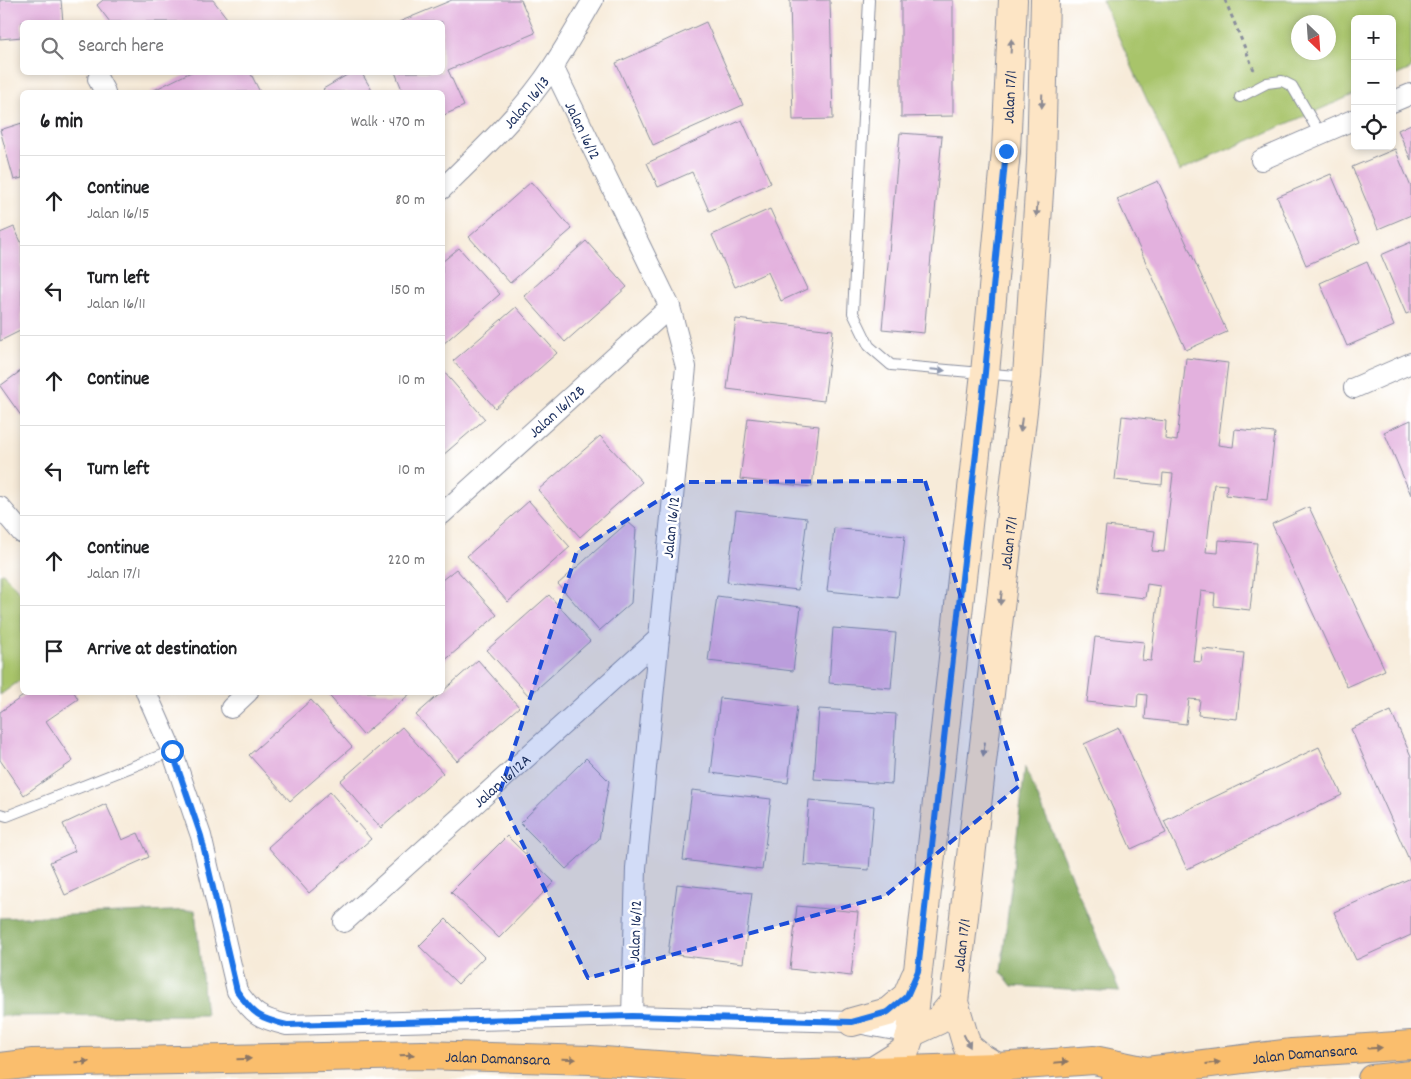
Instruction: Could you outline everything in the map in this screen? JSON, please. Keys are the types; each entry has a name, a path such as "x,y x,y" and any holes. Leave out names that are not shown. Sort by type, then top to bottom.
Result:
{"main road":[{"name":"Jalan Damansara","path":"0,1067 33,1063 422,1055 590,1060 781,1074 996,1068 1094,1060 1147,1071 1292,1053 1411,1046"},
{"path":"0,1061 33,1063"},
{"path":"1115,1079 1147,1071"},
{"path":"1372,1079 1411,1074"}],"street":[{"name":"Jalan 16/13","path":"445,186 512,117 553,67 593,0"},
{"name":"Jalan 17/1","path":"872,1071 905,1051 911,1033 985,373 1006,151 1013,0"},
{"name":"Jalan 17/1","path":"996,1068 967,1046 954,1002 1026,377 1040,161 1045,0"},
{"name":"Jalan 16/12","path":"553,67 670,307 686,368 636,868 632,1016"},
{"path":"1396,100 1411,94"},
{"path":"1261,160 1351,121"},
{"name":"Jalan 16/12B","path":"445,511 670,307"},
{"path":"1354,388 1411,363"},
{"path":"0,507 20,531"},
{"name":"Jalan 16/12A","path":"344,922 659,638"},
{"path":"147,695 172,751 201,836 237,991 250,1010 267,1020 287,1025 632,1016 852,1022 911,1033 939,1020 954,1002"},
{"path":"231,708 245,695"},
{"path":"852,1022 888,1012 907,996 918,971"}],"lane":[{"path":"869,0 853,313 869,346 891,365 1026,377"},
{"path":"1240,97 1267,83 1282,81 1292,86 1320,134"},
{"path":"0,814 7,816 172,751"}],"path":[{"path":"1225,0 1261,86"}],"highlighted area":[{"path":"925,481 1019,786 885,896 588,978 499,795 577,551 688,482"}],"green space":[{"path":"1102,0 1411,0 1411,69 1396,75 1396,15 1351,15 1351,96 1179,171"},
{"path":"3,573 20,593 20,680 0,695 0,574"},
{"path":"1025,767 1120,992 1012,986 1001,972"},
{"path":"195,910 206,1015 0,1016 0,918"}],"building":[{"path":"0,0 61,0 63,20 20,20 20,37 0,39"},
{"path":"103,0 213,0 228,20 108,20 97,5"},
{"path":"452,0 521,0 535,33 448,70 464,106 445,115 445,90 402,90 396,75 445,75 445,20 404,20"},
{"path":"790,0 830,0 833,119 793,120"},
{"path":"901,0 953,0 953,116 901,117"},
{"path":"706,22 743,105 653,145 616,63"},
{"path":"185,75 252,75 259,90 154,90"},
{"path":"347,75 363,75 372,90 324,90"},
{"path":"742,120 771,183 709,211 692,172 658,187 647,163"},
{"path":"20,124 20,178 14,180 0,130"},
{"path":"1411,124 1411,160 1398,130"},
{"path":"900,133 942,136 924,333 882,329"},
{"path":"1395,150 1411,187 1411,215 1378,229 1352,167"},
{"path":"1331,174 1360,242 1306,265 1277,197"},
{"path":"1158,181 1227,332 1186,350 1117,199"},
{"path":"531,182 572,229 510,283 469,237"},
{"path":"770,209 807,289 781,301 768,272 735,287 712,235"},
{"path":"14,227 20,240 20,331 0,341 0,233"},
{"path":"586,241 627,287 565,342 524,296"},
{"path":"1411,242 1411,312 1406,314 1381,255"},
{"path":"459,248 500,294 445,342 445,260"},
{"path":"1367,262 1394,326 1347,346 1320,283"},
{"path":"516,307 557,353 495,408 453,361"},
{"path":"736,319 833,330 824,401 727,389"},
{"path":"1186,358 1228,363 1218,445 1233,447 1235,429 1275,433 1267,500 1226,495 1227,485 1214,484 1206,552 1218,553 1219,540 1257,543 1250,610 1214,606 1215,593 1201,591 1193,661 1201,662 1203,649 1244,653 1237,719 1198,715 1200,700 1189,699 1186,724 1145,719 1147,695 1138,694 1137,707 1087,702 1095,637 1144,642 1142,660 1151,661 1160,586 1147,584 1145,598 1098,593 1106,526 1155,531 1152,551 1164,552 1173,474 1163,473 1162,485 1115,480 1122,416 1166,421 1165,439 1177,441"},
{"path":"20,371 20,414 0,386"},
{"path":"445,373 485,419 445,453"},
{"path":"748,418 819,426 812,487 740,479"},
{"path":"1411,420 1411,495 1384,432"},
{"path":"600,436 642,482 580,537 538,490"},
{"path":"529,501 570,547 508,602 467,556"},
{"path":"1309,507 1385,670 1347,687 1272,524"},
{"path":"736,510 807,518 798,590 727,582"},
{"path":"628,522 636,529 631,603 599,631 558,584"},
{"path":"834,528 905,536 898,598 827,591"},
{"path":"456,569 497,615 445,660 445,578"},
{"path":"549,595 590,641 529,696 487,650"},
{"path":"717,596 801,607 793,671 708,661"},
{"path":"833,628 896,633 891,688 829,683"},
{"path":"478,660 519,707 457,761 416,715 439,695 445,695 445,689"},
{"path":"25,695 76,695 78,699 46,721 73,761 24,795 0,760 0,712"},
{"path":"329,695 409,695 363,735"},
{"path":"720,698 797,707 788,783 711,773"},
{"path":"311,700 352,747 290,801 249,755"},
{"path":"819,709 896,714 892,784 814,779"},
{"path":"1391,711 1411,756 1411,864 1351,729"},
{"path":"402,727 443,773 381,828 340,781"},
{"path":"1119,728 1166,833 1131,849 1084,744"},
{"path":"1319,747 1342,795 1187,869 1164,821"},
{"path":"586,758 609,781 599,839 566,869 520,823"},
{"path":"692,790 771,799 762,870 683,860"},
{"path":"330,792 371,839 309,893 268,847"},
{"path":"809,800 874,806 869,870 804,865"},
{"path":"106,804 122,840 138,833 149,857 65,895 50,862 75,851 63,824"},
{"path":"507,836 554,882 499,938 451,892"},
{"path":"1411,878 1411,935 1356,960 1334,912"},
{"path":"677,884 752,893 743,963 668,954"},
{"path":"797,906 858,912 851,976 790,969"},
{"path":"446,919 484,957 458,984 419,946"}],"route":[{"path":"172,751 201,836 237,991 250,1010 267,1020 287,1025 632,1016 852,1022 888,1012 907,996 918,971 985,373 1006,151"}]}
